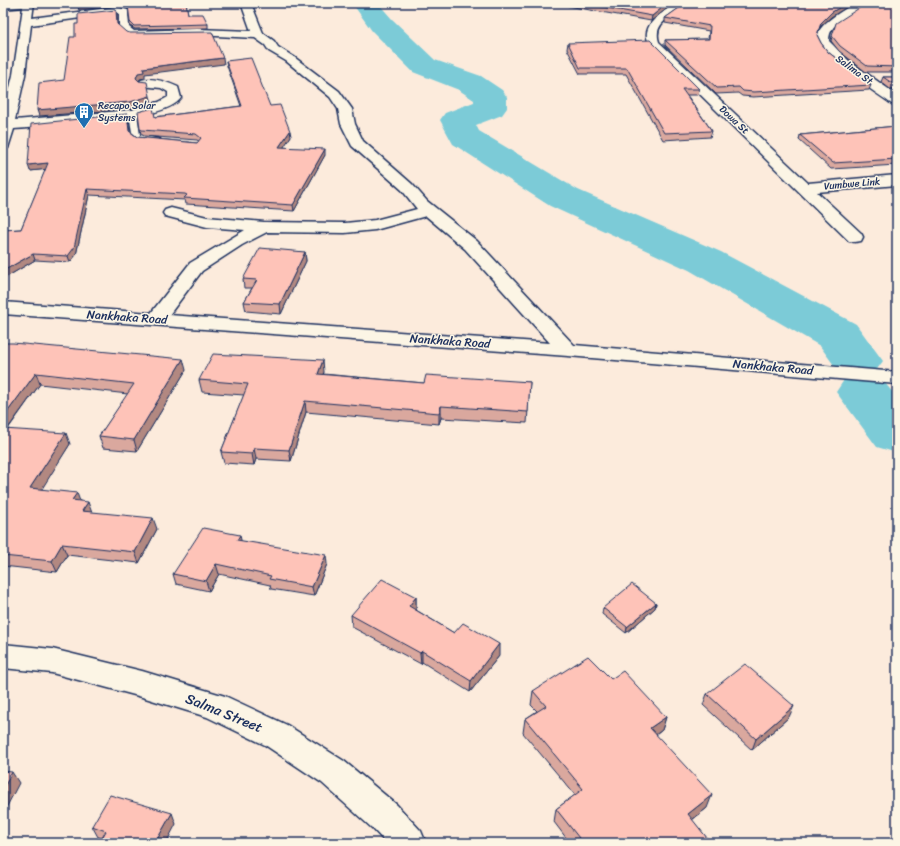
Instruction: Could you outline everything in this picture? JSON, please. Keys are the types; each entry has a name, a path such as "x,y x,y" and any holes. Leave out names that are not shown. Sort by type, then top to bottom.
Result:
{"street":[{"path":"3,6 28,3 27,22 19,75 9,126 3,145"},
{"path":"246,3 258,35"},
{"name":"Dowa St","path":"683,3 654,24 651,31 651,37 654,43 807,188 855,237"},
{"name":"Salima St","path":"864,3 847,12 829,25 823,34 823,41 833,54 897,101"},
{"path":"27,22 116,10 124,12 124,28 132,34 197,32 258,35 270,43 273,49 290,59 335,94 345,109 348,124 357,143 407,187 428,210 471,245 522,302 568,350"},
{"path":"864,77 884,77"},
{"path":"9,126 132,114 164,105 175,98 174,90 164,85 145,83"},
{"name":"Vumbwe Link","path":"807,188 897,180"},
{"path":"172,212 207,222 264,228 360,226 375,224 428,210"},
{"path":"156,319 196,267 236,241 264,228"},
{"name":"Nankhaka Road","path":"3,308 568,350 897,378"},
{"name":"Salma Street","path":"3,656 52,661 142,684 214,706 262,728 276,735 334,772 385,817 409,843"}],"lane":[{"path":"132,114 136,136 142,139 166,142"}],"building":[{"path":"78,3 106,3 78,7"},
{"path":"120,3 186,3 188,14 203,14 208,24 134,26 130,22 128,5"},
{"path":"580,3 668,3 652,16"},
{"path":"686,3 847,3 832,12 821,23 817,35 828,52 871,85 754,92 743,91 739,87 717,88 665,40 709,39 710,26 665,18"},
{"path":"867,3 897,3 897,67 867,66 840,46 832,36 836,23"},
{"path":"116,10 117,24 126,32 130,33 212,32 223,58 143,68 144,72 138,73 136,78 139,81 147,82 150,96 130,102 37,110 39,83 64,80 70,37 75,37 75,24 78,24 78,14"},
{"path":"3,29 5,30 3,52"},
{"path":"650,40 699,89 682,89 712,131 664,133 627,68 580,68 568,43"},
{"path":"251,58 270,106 280,105 290,131 279,147 325,149 293,205 184,198 187,195 185,194 87,189 74,248 68,256 33,254 3,271 3,230 21,229 48,163 28,165 31,124 127,114 129,131 137,137 197,143 201,138 196,134 140,129 138,112 153,108 155,117 242,106 226,61"},
{"path":"883,77 897,77 897,83 892,83"},
{"path":"897,126 897,159 833,163 800,135"},
{"path":"260,248 305,252 280,304 244,302 257,280 243,279"},
{"path":"3,343 183,359 134,440 99,436 134,384 36,373 3,418"},
{"path":"213,354 323,360 318,374 424,383 426,375 530,382 528,412 441,406 439,413 305,401 289,450 254,448 252,454 221,452 248,384 199,380"},
{"path":"3,429 66,433 30,488 77,493 72,500 88,502 82,511 153,518 135,552 62,544 52,561 3,556"},
{"path":"203,528 240,535 237,540 326,555 312,587 269,579 271,576 216,564 206,581 173,574"},
{"path":"382,579 416,597 409,606 454,633 463,623 499,644 471,681 422,651 420,653 351,615"},
{"path":"632,584 656,603 627,627 603,608"},
{"path":"588,656 611,679 623,671 666,717 650,728 712,795 688,814 711,843 583,843 556,809 583,789 525,719 546,706 533,691"},
{"path":"745,664 794,706 756,739 707,694"},
{"path":"3,771 12,772 3,789"},
{"path":"110,795 172,813 155,843 99,843 106,831 92,826"}],"waterway":[{"path":"365,3 382,25 424,66 470,83 491,97 490,108 457,120 465,137 564,198 705,261 838,335 857,361"},
{"path":"863,392 897,434"}],"place":[{"name":"Recapo Solar Systems","path":"84,129"}]}
